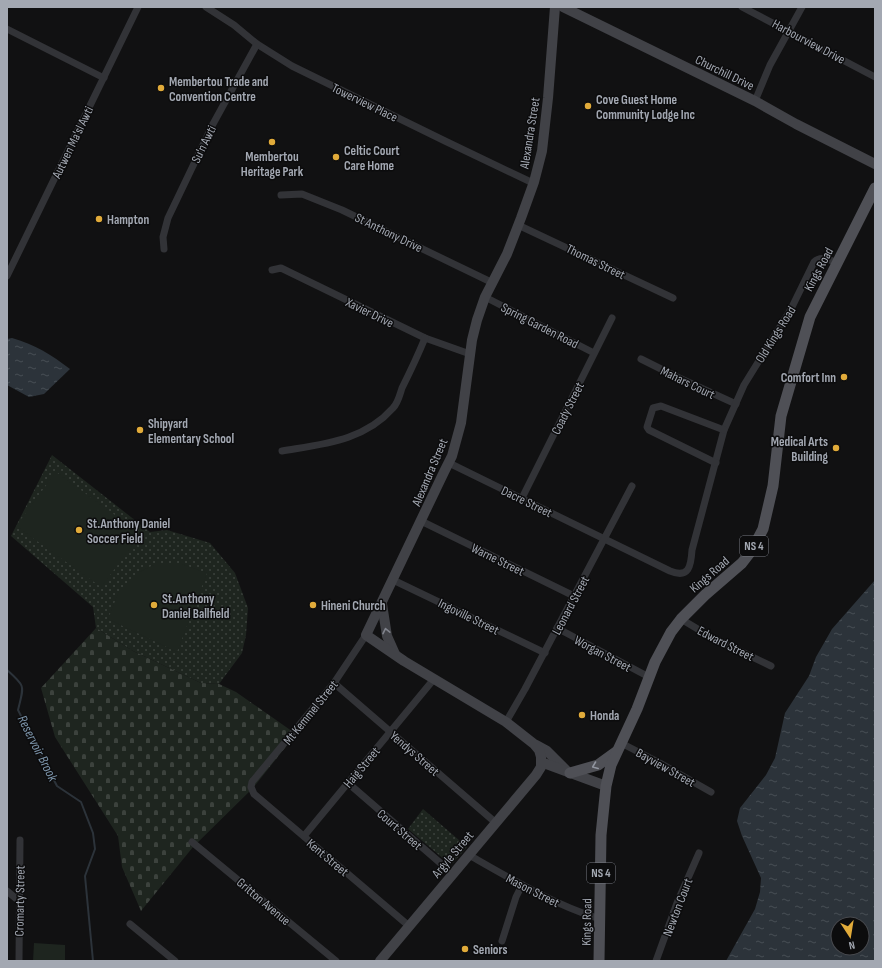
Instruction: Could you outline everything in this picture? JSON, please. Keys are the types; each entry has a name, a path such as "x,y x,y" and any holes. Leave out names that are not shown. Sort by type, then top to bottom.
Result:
{"main road":[{"name":"Alexandra Street","path":"366,635 449,463 456,443 461,423 475,326 485,297 493,283 518,224 533,183 542,151 548,98 555,7"},
{"name":"Churchill Drive","path":"563,7 755,101 796,124 875,164"},
{"name":"Kings Road","path":"599,961 601,835 606,786 618,747 637,709 649,677 671,632 681,619 705,595 742,563 752,550 763,529 773,486 781,416 812,311 838,263 875,188"},
{"path":"382,604 387,636 390,646 396,655"},
{"path":"366,635 434,680 506,722 534,744 547,751 568,772"},
{"path":"534,744 539,750 542,762 606,786"},
{"path":"568,772 598,765 618,747"},
{"name":"Argyle Street","path":"381,961 536,775 542,762"}],"street":[{"name":"Autwen Ma'sl Awti","path":"7,276 138,7"},
{"name":"Towerview Place","path":"206,7 234,25 256,44 292,66 533,183"},
{"name":"Harbourview Drive","path":"742,7 875,77"},
{"path":"755,101 770,65 802,7"},
{"path":"7,29 104,78"},
{"name":"Su'n Awti","path":"164,249 163,236 168,218 213,124 256,44"},
{"name":"St Anthony Drive","path":"281,195 302,194 342,210 493,283"},
{"name":"Thomas Street","path":"518,224 673,298"},
{"name":"Old Kings Road","path":"604,539 675,573 685,572 691,564 692,550 724,430 736,404 754,368 798,296 813,263 817,259 821,258 838,263"},
{"name":"Xavier Drive","path":"272,270 281,268 426,338 470,354"},
{"name":"Spring Garden Road","path":"485,297 594,353"},
{"name":"Coady Street","path":"522,498 612,318"},
{"path":"282,451 330,444 342,440 362,431 384,416 394,407 426,338"},
{"name":"Mahars Court","path":"641,359 736,404"},
{"path":"716,463 649,430 647,427 653,408 661,406 724,430"},
{"name":"Dacre Street","path":"449,463 604,539"},
{"name":"Leonard Street","path":"506,722 521,697 632,486"},
{"name":"Warne Street","path":"421,521 574,596"},
{"name":"Ingoville Street","path":"393,580 545,652"},
{"name":"Edward Street","path":"681,619 711,637 771,666"},
{"name":"Worgan Street","path":"557,628 649,677"},
{"name":"Mt Kemmel Street","path":"250,787 252,782 334,683 366,635"},
{"name":"Haig Street","path":"304,836 434,680"},
{"name":"Yendys Street","path":"334,683 496,823"},
{"name":"Bayview Street","path":"618,747 658,762 711,792"},
{"name":"Court Street","path":"348,783 453,874"},
{"name":"Kent Street","path":"250,787 254,794 409,926"},
{"name":"Cromarty Street","path":"19,961 20,840"},
{"name":"Gritton Avenue","path":"192,842 336,961"},
{"name":"Newton Court","path":"656,961 677,903 699,853"},
{"name":"Mason Street","path":"469,855 522,885 571,909 600,919"},
{"path":"502,941 516,897 522,885"},
{"path":"7,891 19,901"},
{"path":"130,924 175,961"}],"green space":[{"path":"52,455 150,532 167,530 210,543 235,573 248,608 246,635 242,653 219,684 201,683 133,651 96,628 93,607 11,536"},
{"name":"St.Anthony Daniel Soccer Field","path":"56,472 141,534 101,587 16,526"},
{"name":"St.Anthony Daniel Ballfield","path":"155,564 182,564 207,573 177,652 108,619 119,591 138,573"},
{"path":"96,628 133,651 201,683 219,684 236,692 296,734 253,788 193,847 141,911 122,867 118,836 55,737 41,688"},
{"path":"423,809 467,847 451,865 408,829"},
{"path":"34,943 65,945 65,961 33,961"}],"water":[{"path":"12,338 42,350 70,369 44,394 29,397 7,385 7,339"},
{"path":"875,580 875,961 726,961 755,909 760,892 761,878 742,836 737,821 740,808 766,775 775,758 785,713 809,676 816,657 832,629"}],"waterway":[{"name":"Reservoir Brook","path":"7,670 18,680 22,687 18,710 57,786 81,802 93,833 95,849 85,876 93,961"}],"place":[{"name":"Membertou Trade and Convention Centre","path":"161,88"},
{"name":"Cove Guest Home Community Lodge Inc","path":"588,106"},
{"name":"Membertou Heritage Park","path":"272,142"},
{"name":"Celtic Court Care Home","path":"336,157"},
{"name":"Hampton","path":"99,219"},
{"name":"Comfort Inn","path":"844,377"},
{"name":"Shipyard Elementary School","path":"140,430"},
{"name":"Medical Arts Building","path":"836,448"},
{"name":"St.Anthony Daniel Soccer Field","path":"79,530"},
{"name":"St.Anthony Daniel Ballfield","path":"154,605"},
{"name":"Hineni Church","path":"313,605"},
{"name":"Honda","path":"582,715"},
{"name":"Seniors","path":"465,949"}]}
